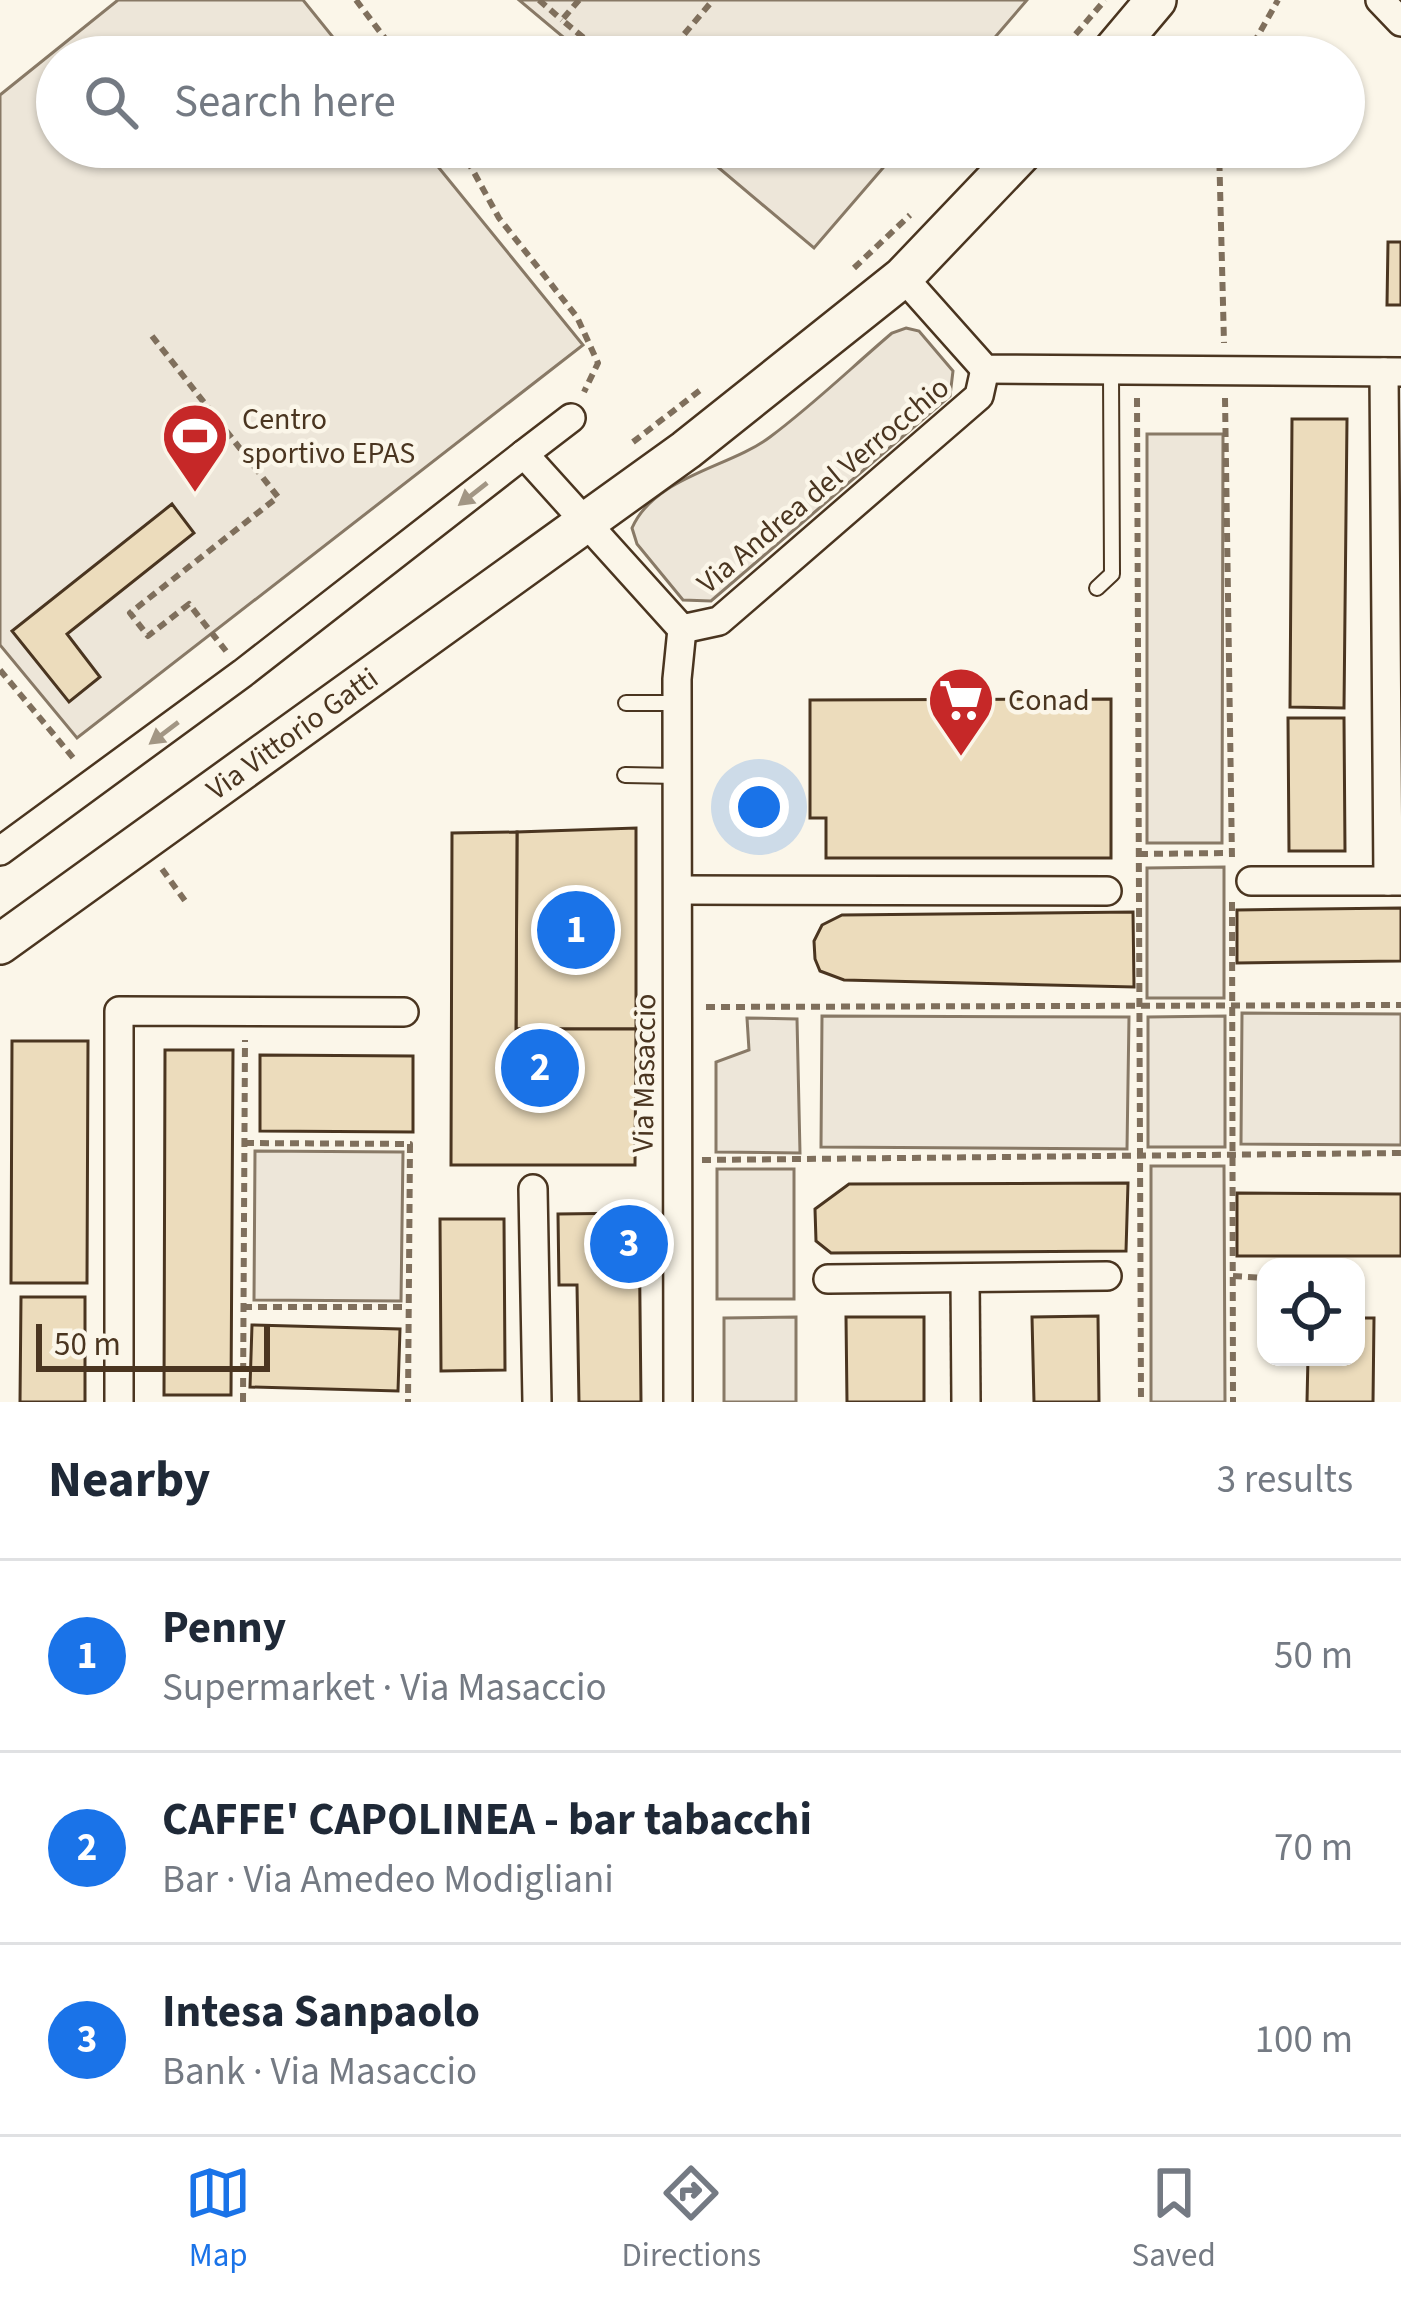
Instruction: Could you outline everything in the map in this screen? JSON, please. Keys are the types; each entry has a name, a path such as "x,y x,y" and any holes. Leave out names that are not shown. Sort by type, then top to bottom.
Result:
{"street":[{"path":"1126,36 1156,0"},
{"path":"1380,0 1401,22"},
{"name":"Via Vittorio Gatti","path":"0,944 587,524 903,277 1007,168"},
{"name":"Via Andrea del Verrocchio","path":"903,277 985,370 1393,372 1394,881 1252,881"},
{"name":"Via Andrea del Verrocchio","path":"587,524 682,629 719,622 979,396 985,370"},
{"path":"0,851 243,673 571,418"},
{"path":"524,454 587,524"},
{"name":"Via Masaccio","path":"678,1402 677,703 682,629"},
{"path":"679,890 757,881 1107,891"},
{"path":"119,1402 119,1012 404,1012"},
{"path":"533,1189 537,1402"},
{"path":"828,1279 1107,1276"},
{"path":"965,1278 967,1402"}],"lane":[{"path":"1096,588 1112,574 1111,416 1124,373"},
{"path":"1092,418 1111,416"},
{"path":"1094,490 1112,475"},
{"path":"626,703 677,703"},
{"path":"625,775 678,776"}],"path":[{"path":"356,0 383,36"},
{"path":"539,0 581,36"},
{"path":"562,20 579,0"},
{"path":"683,36 713,0"},
{"path":"1074,36 1105,0"},
{"path":"1258,36 1278,0"},
{"path":"472,168 499,218 577,317 598,363 571,418"},
{"path":"1220,168 1224,343"},
{"path":"850,272 918,207"},
{"path":"152,336 278,497 130,613 148,636 189,604 243,673"},
{"path":"1124,373 1139,854 1141,1402"},
{"path":"616,454 707,385"},
{"path":"0,670 96,784"},
{"path":"1139,854 1232,853"},
{"path":"679,1006 1401,1005"},
{"path":"243,1402 245,1012"},
{"path":"245,1143 410,1144 408,1402"},
{"path":"675,1160 1401,1153"},
{"path":"1233,1276 1257,1278"},
{"path":"243,1307 408,1307"}],"shaded area":[{"name":"Centro sportivo EPAS","path":"118,0 303,0 332,36 73,36"},
{"path":"519,0 1027,0 996,36 562,36"},
{"name":"Centro sportivo EPAS","path":"36,66 36,168 439,168 583,345 77,738 0,645 0,95"},
{"path":"719,168 883,168 814,248"},
{"path":"906,328 919,331 953,371 950,396 711,601 683,600 637,544 632,528 643,510 675,485 770,437 892,333"},
{"path":"1147,434 1223,434 1222,843 1147,843"},
{"path":"1224,867 1224,998 1147,998 1147,868"},
{"path":"1242,1013 1401,1014 1401,1145 1241,1144"},
{"path":"822,1016 1129,1017 1127,1149 821,1147"},
{"path":"1225,1016 1225,1147 1148,1147 1148,1017"},
{"path":"747,1018 797,1019 800,1153 716,1152 716,1062 749,1050"},
{"path":"255,1151 403,1152 401,1301 254,1300"},
{"path":"1151,1166 1224,1166 1225,1402 1151,1402"},
{"path":"717,1169 794,1169 794,1299 717,1299"},
{"path":"796,1317 796,1402 724,1402 724,1318"}],"building":[{"path":"1388,242 1401,242 1401,305 1387,305"},
{"path":"1292,419 1347,419 1344,708 1290,707"},
{"path":"172,504 194,533 67,634 100,677 69,702 12,631"},
{"name":"Conad","path":"1111,699 1111,858 826,858 826,818 810,818 810,700"},
{"path":"1288,718 1344,718 1345,851 1289,851"},
{"path":"636,828 636,1029 516,1029 517,832"},
{"path":"517,832 516,1029 636,1029 635,1165 451,1165 452,833"},
{"path":"1401,908 1401,961 1237,963 1237,910"},
{"path":"1133,912 1134,987 844,980 820,971 815,959 814,941 822,925 842,915"},
{"path":"12,1041 88,1041 87,1283 11,1283"},
{"path":"165,1050 233,1050 231,1395 164,1395"},
{"path":"260,1055 413,1056 413,1132 260,1131"},
{"path":"1128,1183 1126,1251 831,1253 816,1241 815,1209 849,1184"},
{"path":"1237,1193 1401,1194 1401,1256 1237,1256"},
{"path":"639,1213 641,1402 579,1402 577,1285 559,1285 558,1214"},
{"path":"440,1219 504,1219 505,1370 441,1371"},
{"path":"21,1297 85,1297 85,1402 20,1402"},
{"path":"1098,1316 1099,1402 1034,1402 1032,1317"},
{"path":"846,1317 924,1317 924,1402 847,1402"},
{"path":"1365,1318 1374,1318 1373,1402 1307,1402 1308,1366 1365,1366"},
{"path":"252,1325 400,1329 398,1391 250,1387"}],"place":[{"name":"Centro sportivo EPAS","path":"195,495"},
{"name":"Conad","path":"961,759"},
{"name":"Penny","path":"576,930"},
{"name":"CAFFE' CAPOLINEA - bar tabacchi","path":"540,1068"},
{"name":"Intesa Sanpaolo","path":"629,1244"}]}
